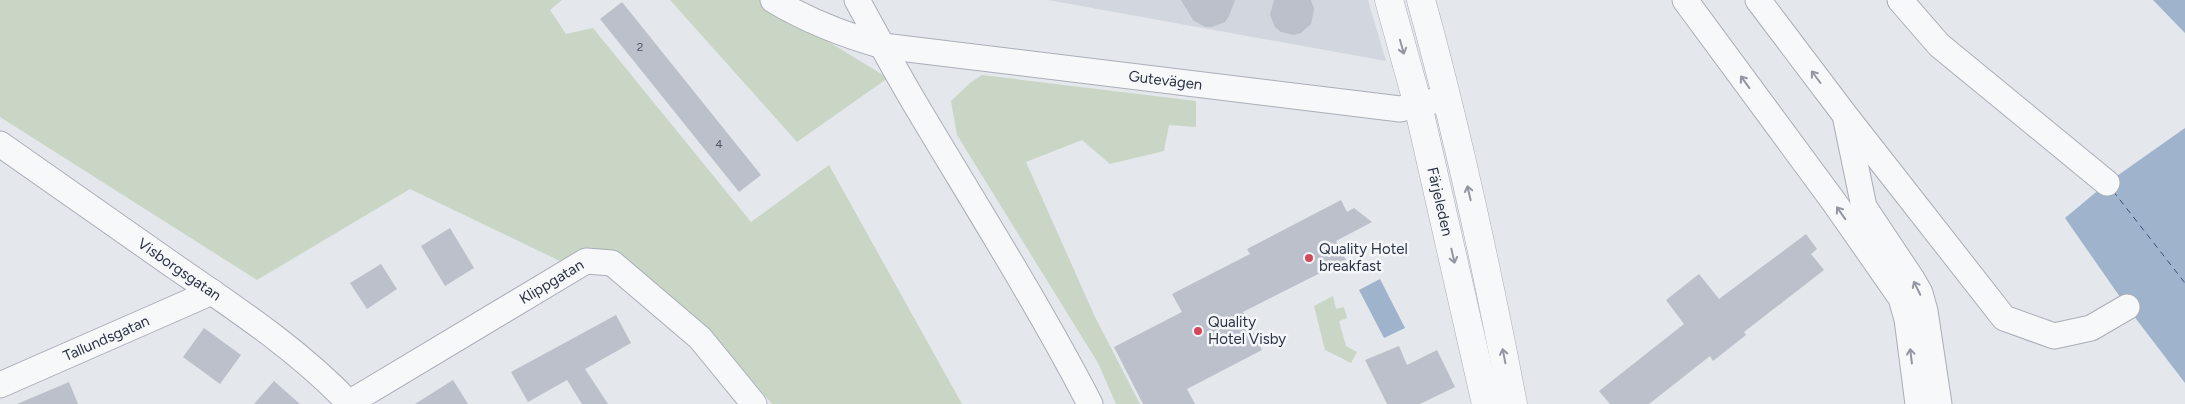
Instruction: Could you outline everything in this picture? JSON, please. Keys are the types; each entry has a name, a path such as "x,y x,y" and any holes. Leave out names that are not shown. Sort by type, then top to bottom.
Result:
{"street":[{"name":"Gutevägen","path":"773,0 795,13 841,34 883,46 1400,109 1447,98"},
{"path":"857,0 920,112 984,217 1090,404"},
{"name":"Färjeleden","path":"1388,0 1418,105 1486,404"},
{"name":"Färjeleden","path":"1420,0 1447,98 1491,291 1513,404"},
{"path":"1685,0 1834,202 1901,298 1906,319 1918,404"},
{"path":"1758,0 1845,116 2004,318 2054,336 2091,328 2128,307"},
{"path":"1900,0 1939,45 2107,183"},
{"path":"1845,116 1864,207 1920,293 1925,311 1940,404"},
{"name":"Visborgsgatan","path":"0,144 212,292 287,347 324,378 349,403"},
{"name":"Klippgatan","path":"349,403 586,261 612,264 700,338 754,404"},
{"name":"Tallundsgatan","path":"0,385 212,292"}],"shaded area":[{"path":"1048,0 1368,0 1386,61"}],"green space":[{"path":"0,0 562,0 550,10 566,34 593,28 751,222 829,165 962,404 772,404 708,329 617,254 564,263 410,189 257,280 0,117"},
{"path":"670,0 760,0 888,78 797,142"},
{"path":"982,75 1196,101 1196,127 1169,125 1164,151 1110,164 1082,140 1026,162 1095,317 1140,404 1116,404 1098,363 957,135 951,101 970,83"},
{"path":"1333,296 1336,309 1344,307 1347,318 1339,321 1346,346 1357,352 1351,363 1325,350 1314,306"}],"water":[{"path":"2153,0 2185,0 2185,33"},
{"path":"2185,128 2185,383 2127,307 2065,218 2107,183"},
{"path":"1380,279 1405,328 1384,338 1359,290"}],"building":[{"path":"1181,0 1235,0 1225,22 1212,27 1205,27 1193,20"},
{"path":"1274,0 1311,0 1314,9 1311,24 1301,33 1294,35 1281,32 1275,27 1270,15"},
{"path":"622,2 761,175 739,192 600,19"},
{"path":"1341,200 1347,212 1354,208 1372,222 1336,241 1346,260 1243,312 1262,350 1187,389 1195,404 1143,404 1114,347 1182,312 1172,294 1250,254 1247,249"},
{"path":"450,228 474,268 445,286 421,246"},
{"path":"1806,234 1817,249 1811,254 1824,270 1744,332 1746,335 1713,361 1710,356 1649,404 1610,404 1599,391 1684,324 1666,300 1699,274 1719,299"},
{"path":"381,264 397,289 367,309 350,283"},
{"path":"616,315 631,343 585,369 608,404 582,404 567,380 528,402 511,372"},
{"path":"204,328 241,355 220,384 183,357"},
{"path":"1399,346 1407,365 1437,350 1455,387 1420,404 1387,404 1365,360"},
{"path":"453,380 468,404 415,404"},
{"path":"274,381 300,404 254,404"},
{"path":"69,382 78,404 17,404"}],"ferry route":[{"path":"2113,191 2185,283"}],"place":[{"name":"Quality Hotel breakfast","path":"1309,258"},
{"name":"Quality Hotel Visby","path":"1198,331"}]}
